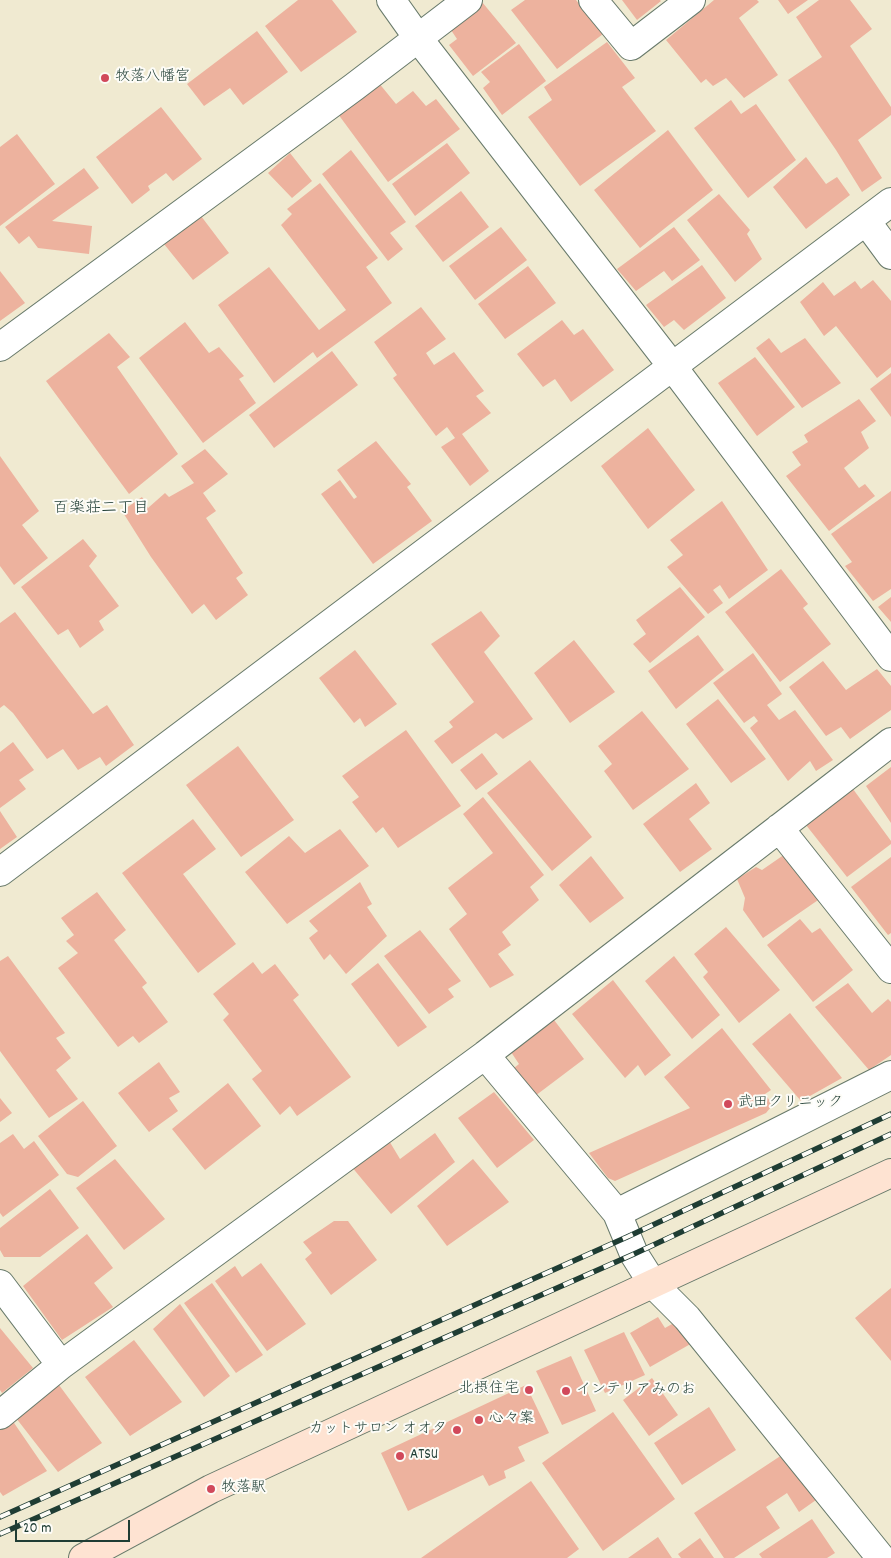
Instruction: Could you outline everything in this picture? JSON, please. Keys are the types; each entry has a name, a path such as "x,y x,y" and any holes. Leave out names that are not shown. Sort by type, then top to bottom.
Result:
{"street":[{"path":"391,0 418,38 672,366 891,657"},
{"path":"0,347 468,0"},
{"path":"593,0 631,46 691,0"},
{"path":"0,872 891,202"},
{"path":"866,221 891,255"},
{"path":"0,1415 61,1366 485,1054 891,742"},
{"path":"779,828 891,969"},
{"path":"485,1054 617,1213 634,1254 653,1284 687,1318 881,1558"},
{"path":"617,1213 891,1075"},
{"path":"83,1558 211,1489 891,1173"},
{"path":"0,1284 61,1366"}],"building":[{"path":"298,0 332,0 357,32 301,72 265,26"},
{"path":"525,0 576,0 603,34 557,69 511,10"},
{"path":"622,0 660,0 661,1 637,20"},
{"path":"714,0 757,0 759,2 739,18 778,75 744,98 726,78 713,86 706,79 701,83 666,40"},
{"path":"778,0 808,0 788,14"},
{"path":"819,0 850,0 872,29 850,46 891,107 891,115 858,140 882,178 862,192 788,80 822,57 796,17"},
{"path":"482,2 516,43 473,76 449,45 457,39 449,27"},
{"path":"257,31 288,72 243,105 230,88 204,106 187,84"},
{"path":"607,42 635,78 622,87 656,131 580,186 528,117 552,100 544,87"},
{"path":"519,44 546,81 502,115 483,88 490,82 481,72"},
{"path":"378,82 396,104 413,91 426,106 436,99 460,129 388,182 338,114"},
{"path":"731,100 741,114 756,104 796,160 748,198 694,128"},
{"path":"161,107 202,159 173,181 166,173 148,186 150,190 132,204 96,157"},
{"path":"668,130 713,190 640,248 594,190"},
{"path":"17,134 55,184 0,226 0,147"},
{"path":"447,143 470,173 415,216 392,184"},
{"path":"351,150 406,222 390,233 403,249 388,261 322,174"},
{"path":"290,153 312,181 292,198 268,173"},
{"path":"806,157 826,184 837,177 850,195 806,229 773,187"},
{"path":"84,168 99,188 52,221 92,226 89,254 38,248 29,236 19,244 5,227"},
{"path":"320,183 378,258 366,267 392,303 317,358 313,352 274,383 218,305 269,267 319,330 346,310 281,225 292,214 287,209"},
{"path":"461,191 489,227 443,262 415,226"},
{"path":"719,194 750,230 747,234 762,259 735,282 687,220"},
{"path":"201,216 229,253 193,280 164,244"},
{"path":"501,227 527,260 475,300 449,266"},
{"path":"674,227 700,260 672,281 664,271 636,291 617,269"},
{"path":"702,265 726,298 684,330 674,320 664,327 646,305"},
{"path":"528,266 556,303 505,339 478,304"},
{"path":"0,271 25,303 0,321"},
{"path":"873,280 891,301 891,367 877,378 836,326 824,336 800,302 823,282 834,296 855,281 861,289"},
{"path":"421,307 446,339 426,353 434,365 454,352 484,391 476,396 491,413 462,434 489,471 470,486 441,447 455,438 447,427 436,436 393,378 397,375 374,342"},
{"path":"562,320 574,335 583,329 614,370 571,402 555,379 543,387 517,354"},
{"path":"185,322 209,353 219,347 244,376 239,379 256,403 203,443 139,358"},
{"path":"109,333 130,357 117,367 178,454 129,494 46,381"},
{"path":"769,338 781,353 805,338 841,383 802,408 756,348"},
{"path":"332,351 358,385 274,448 249,415"},
{"path":"755,357 795,407 757,436 718,383"},
{"path":"891,373 891,417 870,389"},
{"path":"859,399 876,421 861,432 869,448 844,468 859,488 865,484 875,496 829,531 786,476 801,465 792,452 808,442 804,435"},
{"path":"648,428 695,490 648,529 601,466"},
{"path":"376,441 411,484 407,487 432,521 373,564 321,494 340,480 354,499 357,497 337,470"},
{"path":"205,449 228,474 203,493 216,511 206,518 243,573 236,578 248,595 216,620 204,604 192,614 151,557 122,511 142,497 148,508 165,493 169,497 194,483 181,466"},
{"path":"0,456 39,511 22,525 48,558 14,585 0,566"},
{"path":"891,491 891,589 873,601 845,566 852,562 831,534"},
{"path":"722,501 768,570 729,599 720,585 713,590 723,603 708,614 667,567 683,555 670,540"},
{"path":"83,539 97,556 89,566 119,606 99,621 104,630 80,648 68,629 58,635 21,587"},
{"path":"781,569 808,604 803,608 831,644 780,682 725,612"},
{"path":"680,587 705,617 650,663 633,644 646,634 636,620"},
{"path":"891,597 891,622 878,607"},
{"path":"481,611 500,636 484,652 533,719 503,739 496,733 452,764 434,741 453,727 449,722 474,702 431,644"},
{"path":"15,612 93,714 107,705 134,745 106,766 100,757 78,770 63,749 47,759 13,713 4,705 0,708 0,623"},
{"path":"698,635 724,670 676,709 648,671"},
{"path":"574,640 615,692 570,723 534,673"},
{"path":"355,650 397,704 365,727 360,718 354,723 319,678"},
{"path":"753,653 782,694 767,705 779,720 795,710 833,760 816,771 810,761 788,781 750,728 758,721 754,716 744,723 713,683"},
{"path":"823,661 846,690 877,669 891,686 891,710 850,739 841,727 826,736 789,687"},
{"path":"718,699 766,759 731,783 686,724"},
{"path":"642,711 689,769 633,810 604,771 612,764 598,746"},
{"path":"406,730 461,806 398,848 383,827 376,833 352,802 359,797 342,776"},
{"path":"13,742 34,770 19,780 26,789 0,808 0,752"},
{"path":"238,746 294,820 241,857 186,785"},
{"path":"482,753 498,774 476,790 460,770"},
{"path":"530,760 592,837 552,871 487,793"},
{"path":"891,767 891,823 866,786"},
{"path":"696,783 710,803 689,819 712,849 680,872 643,824"},
{"path":"853,789 891,841 891,844 847,877 806,825"},
{"path":"483,797 544,875 530,887 539,900 502,932 511,945 498,954 514,975 490,988 449,929 467,914 448,888 493,853 463,814"},
{"path":"0,811 17,837 0,849"},
{"path":"193,819 216,849 183,874 236,944 198,973 122,873"},
{"path":"340,829 369,866 287,924 245,872 289,836 305,853"},
{"path":"788,852 824,896 763,938 743,910 745,898 737,879 756,867 762,870"},
{"path":"591,856 624,898 590,923 559,885"},
{"path":"891,857 891,933 888,935 851,887"},
{"path":"360,882 372,904 367,907 387,936 346,974 330,954 324,960 309,938 318,931 309,921"},
{"path":"97,892 126,930 114,940 147,983 142,987 168,1022 139,1043 133,1036 118,1047 58,968 78,953 66,941 74,935 61,918"},
{"path":"800,919 812,933 820,928 853,970 813,1002 767,945"},
{"path":"726,927 780,990 739,1023 703,977 708,972 694,954"},
{"path":"420,930 461,981 448,989 454,997 429,1014 384,956"},
{"path":"8,956 65,1033 56,1038 71,1058 56,1070 78,1099 49,1118 0,1051 0,961"},
{"path":"674,956 720,1015 692,1039 645,981"},
{"path":"253,962 262,974 275,964 299,995 293,1000 351,1077 297,1116 290,1106 280,1115 252,1079 262,1071 223,1020 229,1014 213,994"},
{"path":"378,963 427,1027 398,1047 351,984"},
{"path":"613,980 671,1055 645,1076 638,1065 625,1078 572,1014"},
{"path":"848,983 872,1013 888,999 891,1002 891,1055 869,1070 815,1007"},
{"path":"790,1013 842,1078 801,1101 752,1044"},
{"path":"554,1020 584,1059 535,1096 514,1068 519,1064 511,1052"},
{"name":"武田クリニック","path":"722,1028 771,1090 765,1094 770,1101 771,1107 766,1113 615,1181 608,1178 589,1153 690,1108 664,1077"},
{"path":"159,1062 180,1092 169,1098 178,1111 149,1132 118,1093"},
{"path":"228,1083 261,1126 205,1170 172,1129"},
{"path":"494,1092 534,1140 497,1168 458,1118"},
{"path":"0,1098 12,1113 0,1122"},
{"path":"83,1101 117,1146 78,1177 67,1174 38,1136"},
{"path":"435,1133 455,1162 391,1214 351,1166 388,1139 400,1159"},
{"path":"13,1134 24,1149 34,1141 59,1175 3,1217 0,1213 0,1143"},
{"path":"115,1159 165,1219 124,1250 76,1188"},
{"path":"473,1159 509,1202 447,1246 417,1206"},
{"path":"50,1189 79,1228 40,1257 4,1257 0,1250 0,1228"},
{"path":"334,1221 348,1221 377,1260 331,1295 305,1259 312,1253 303,1242"},
{"path":"87,1234 113,1268 94,1283 113,1307 62,1340 23,1286"},
{"path":"261,1263 306,1324 267,1351 215,1281 235,1266 242,1277"},
{"path":"212,1283 263,1355 236,1373 184,1303"},
{"path":"891,1288 891,1361 855,1318"},
{"path":"180,1304 230,1376 204,1397 153,1329"},
{"path":"658,1317 665,1328 681,1319 694,1342 650,1367 630,1333"},
{"path":"0,1328 33,1368 2,1393 0,1390"},
{"path":"624,1332 645,1375 605,1393 584,1350"},
{"path":"134,1340 182,1402 130,1436 85,1377"},
{"name":"インテリアみのお","path":"571,1356 596,1411 562,1425 536,1371"},
{"path":"652,1378 678,1415 649,1436 623,1400"},
{"path":"59,1385 102,1443 58,1472 16,1418"},
{"path":"526,1385 549,1433 518,1447 525,1461 504,1471 506,1478 489,1486 483,1475 408,1511 381,1453"},
{"path":"709,1407 736,1450 682,1485 654,1443"},
{"path":"613,1412 675,1499 603,1551 542,1463"},
{"path":"12,1420 47,1471 3,1496 0,1492 0,1430"},
{"path":"785,1453 816,1500 799,1512 787,1493 766,1507 780,1528 734,1558 724,1558 694,1513"},
{"path":"531,1481 579,1549 567,1558 421,1558"},
{"path":"812,1519 835,1553 827,1558 762,1558 759,1554"},
{"path":"658,1537 672,1558 628,1558"},
{"path":"700,1538 714,1558 681,1558 678,1554"}],"railway":[{"path":"0,1517 627,1237 891,1114"},
{"path":"0,1534 634,1254 891,1134"}],"place":[{"name":"牧落八幡宮","path":"105,78"},
{"name":"武田クリニック","path":"728,1104"},
{"name":"北摂住宅","path":"529,1390"},
{"name":"インテリアみのお","path":"566,1391"},
{"name":"心々案","path":"479,1420"},
{"name":"カットサロン オオタ","path":"457,1430"},
{"name":"ATSU","path":"400,1456"},
{"name":"牧落駅","path":"211,1489"}],"district":[{"name":"百楽荘二丁目","path":"101,510"}]}
